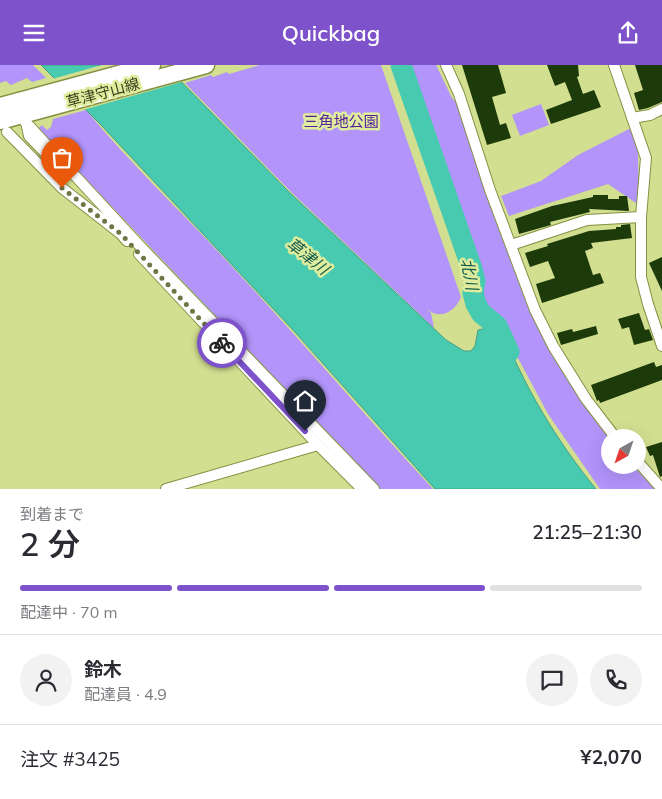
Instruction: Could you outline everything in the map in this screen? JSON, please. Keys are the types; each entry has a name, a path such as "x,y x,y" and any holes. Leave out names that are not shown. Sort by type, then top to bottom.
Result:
{"main road":[{"name":"草津守山線","path":"2,103 26,99 152,65"},
{"name":"草津守山線","path":"4,131 28,116 202,66"}],"street":[{"path":"446,65 459,94 490,190 535,310 553,346 586,399 609,429"},
{"path":"614,65 646,158 641,217 641,277 648,304 659,324 662,346"},
{"path":"632,118 650,115 662,109"},
{"path":"28,116 29,136 318,445 362,489"},
{"path":"28,116 140,245 374,489"},
{"path":"4,131 62,188 121,234"},
{"path":"511,245 579,222 641,217"},
{"path":"166,489 318,445"},
{"path":"646,472 662,489"}],"green space":[{"path":"0,65 33,65 46,78 32,82 27,78 11,85 6,81 0,83"},
{"name":"三角地公園","path":"260,65 381,65 461,297 457,305 446,313 433,313 426,308 431,313 434,328 289,190 185,83 211,75 213,77 227,72 229,74"},
{"path":"409,65 436,65 452,98 459,105 547,343 577,395 602,429 601,474 641,474 655,489 600,489 548,414 511,345 500,319 483,310 479,299 480,277"},
{"path":"541,104 549,125 520,136 512,115"},
{"path":"86,110 123,152 263,300 433,489 380,489 38,129 42,125 47,130 51,127 53,119"},
{"path":"631,128 638,153 639,205 608,184 509,216 501,196 541,181 578,155"}],"water":[{"name":"草津川","path":"41,65 165,65 288,191 446,340 464,351 471,351 475,346 478,330 500,325 519,369 542,411 567,451 596,489 435,489 293,330 101,125"}],"pier":[{"path":"102,65 168,65 185,81 83,110 52,79"}],"building":[{"path":"462,65 498,65 506,93 492,97 500,125 506,123 511,138 487,145"},
{"path":"547,65 578,65 579,76 577,77 583,94 594,90 601,107 551,124 546,110 572,100 565,82 555,86"},
{"path":"635,65 662,65 662,102 639,110 634,93 643,90"},
{"path":"593,195 608,195 608,199 619,199 619,196 627,196 629,211 589,209 590,212 550,222 551,225 519,234 515,219 552,206 593,197"},
{"path":"630,224 632,238 591,243 593,248 585,251 593,275 600,273 604,283 542,303 536,284 555,278 548,261 530,267 525,253 589,231 616,229 616,227 621,227 621,225"},
{"path":"662,257 662,291 649,263"},
{"path":"639,313 645,330 649,329 653,340 634,345 629,327 622,329 618,319"},
{"path":"596,326 598,334 561,345 557,333 572,329 573,332"},
{"path":"654,362 656,367 662,365 662,380 600,403 599,400 597,401 591,385"},
{"path":"662,442 662,476 660,477 653,455 650,456 646,447"}],"waterway":[{"name":"北川","path":"401,65 472,269 475,281 473,293 476,304 481,313 497,326 509,352"}],"way so far":[{"path":"62,188 121,234 222,343"}],"route":[{"path":"222,343 305,431"}]}
